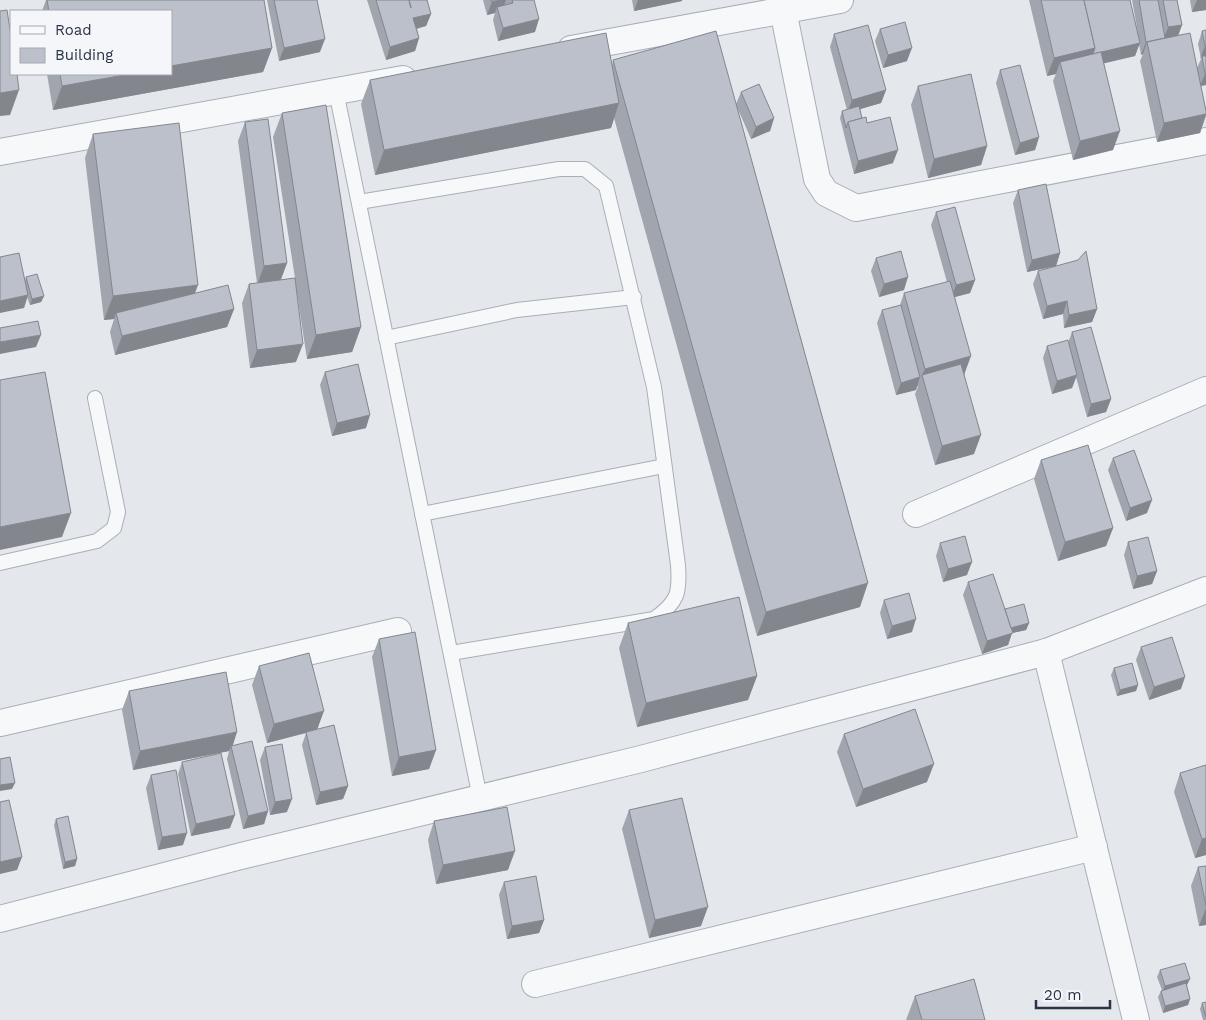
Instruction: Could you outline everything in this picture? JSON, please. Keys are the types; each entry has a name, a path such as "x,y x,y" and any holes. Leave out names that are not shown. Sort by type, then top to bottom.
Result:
{"street":[{"path":"550,52 840,0"},
{"path":"783,10 816,179 826,193 856,208 1206,141"},
{"path":"0,152 424,75"},
{"path":"916,514 1206,390"},
{"path":"0,919 241,856 641,759 1046,652 1205,595"},
{"path":"0,723 398,631"},
{"path":"1046,652 1136,1020"},
{"path":"536,984 1094,847"}],"lane":[{"path":"336,91 480,798"},
{"path":"359,202 559,169 585,169 606,186 634,296 654,387 680,590 666,610 654,619 451,654"},
{"path":"386,338 517,310 634,296"},
{"path":"0,563 97,541 114,528 118,512 95,398"},
{"path":"422,514 664,466"}],"building":[{"path":"47,0 264,0 272,48 172,66 172,10 49,10"},
{"path":"274,0 317,0 325,39 284,48"},
{"path":"376,0 427,0 431,14 413,18 419,38 390,47"},
{"path":"512,0 534,0 539,19 503,28 497,7 513,3"},
{"path":"1041,0 1084,0 1095,48 1054,58"},
{"path":"1084,0 1130,0 1140,43 1093,54 1095,48"},
{"path":"1139,0 1158,0 1165,38 1146,42"},
{"path":"1163,0 1177,0 1182,25 1168,27"},
{"path":"7,10 10,30 10,75 17,75 19,90 0,93 0,11"},
{"path":"905,22 912,48 888,55 880,29"},
{"path":"868,25 886,90 852,100 834,34"},
{"path":"1206,30 1206,46 1205,46 1202,31"},
{"path":"716,31 868,583 766,612 613,60"},
{"path":"606,33 619,103 384,150 370,80"},
{"path":"1190,33 1206,114 1164,123 1147,42"},
{"path":"1101,52 1120,131 1080,141 1060,62"},
{"path":"1202,56 1206,56 1205,74"},
{"path":"1020,65 1039,137 1020,143 1000,70"},
{"path":"971,74 987,146 934,159 918,86"},
{"path":"60,75 124,75 62,86"},
{"path":"759,84 774,118 756,127 741,92"},
{"path":"326,105 361,327 316,335 282,113"},
{"path":"859,106 862,118 848,122 846,128 842,111"},
{"path":"866,117 867,123 890,117 898,150 858,161 848,122"},
{"path":"268,119 287,263 264,266 245,122"},
{"path":"179,123 198,285 113,296 93,134"},
{"path":"1046,184 1060,253 1032,260 1018,190"},
{"path":"955,207 975,280 956,285 936,212"},
{"path":"901,251 908,277 884,284 876,258"},
{"path":"1086,251 1097,309 1069,315 1067,301 1047,306 1038,271 1078,260"},
{"path":"19,253 28,295 0,301 0,257"},
{"path":"37,274 44,296 32,299 26,277"},
{"path":"295,278 303,344 257,350 249,284"},
{"path":"950,281 971,356 925,369 904,293"},
{"path":"228,285 234,309 122,336 116,313"},
{"path":"901,305 920,377 901,383 882,310"},
{"path":"38,321 41,335 0,342 0,328"},
{"path":"1091,327 1111,399 1091,404 1072,332"},
{"path":"1068,340 1077,375 1057,381 1047,346"},
{"path":"358,364 370,415 337,423 325,372"},
{"path":"961,364 981,435 942,446 922,375"},
{"path":"45,372 71,513 0,527 0,380"},
{"path":"1088,445 1113,528 1065,542 1041,460"},
{"path":"1134,450 1152,500 1130,508 1113,458"},
{"path":"965,536 972,562 948,569 940,543"},
{"path":"1148,537 1157,571 1137,576 1128,542"},
{"path":"993,574 1013,633 987,641 968,582"},
{"path":"909,593 916,619 892,626 884,600"},
{"path":"739,597 757,676 646,703 628,623"},
{"path":"1024,604 1029,623 1011,628 1005,609"},
{"path":"415,632 436,750 399,757 379,639"},
{"path":"1172,637 1185,677 1154,687 1141,647"},
{"path":"309,653 324,711 274,724 259,666"},
{"path":"1132,663 1138,685 1120,690 1114,668"},
{"path":"226,672 237,732 140,751 129,691"},
{"path":"915,709 934,764 863,789 844,734"},
{"path":"334,725 348,786 320,792 306,732"},
{"path":"252,741 268,811 248,816 231,746"},
{"path":"282,744 292,799 275,802 265,747"},
{"path":"221,753 235,815 196,824 182,762"},
{"path":"10,757 15,783 0,785 0,759"},
{"path":"1206,765 1206,838 1202,839 1180,773"},
{"path":"176,770 187,833 162,837 151,775"},
{"path":"682,798 708,907 655,920 629,810"},
{"path":"9,800 22,857 0,862 0,802"},
{"path":"507,807 515,851 443,865 434,821"},
{"path":"68,816 77,859 65,862 56,819"},
{"path":"1206,866 1206,906 1198,867"},
{"path":"536,876 544,920 512,926 504,882"},
{"path":"1185,963 1190,979 1165,986 1160,970"},
{"path":"974,979 985,1020 922,1020 915,996"},
{"path":"1186,983 1190,999 1165,1006 1161,991"},
{"path":"1206,1002 1206,1017 1202,1003"}]}
